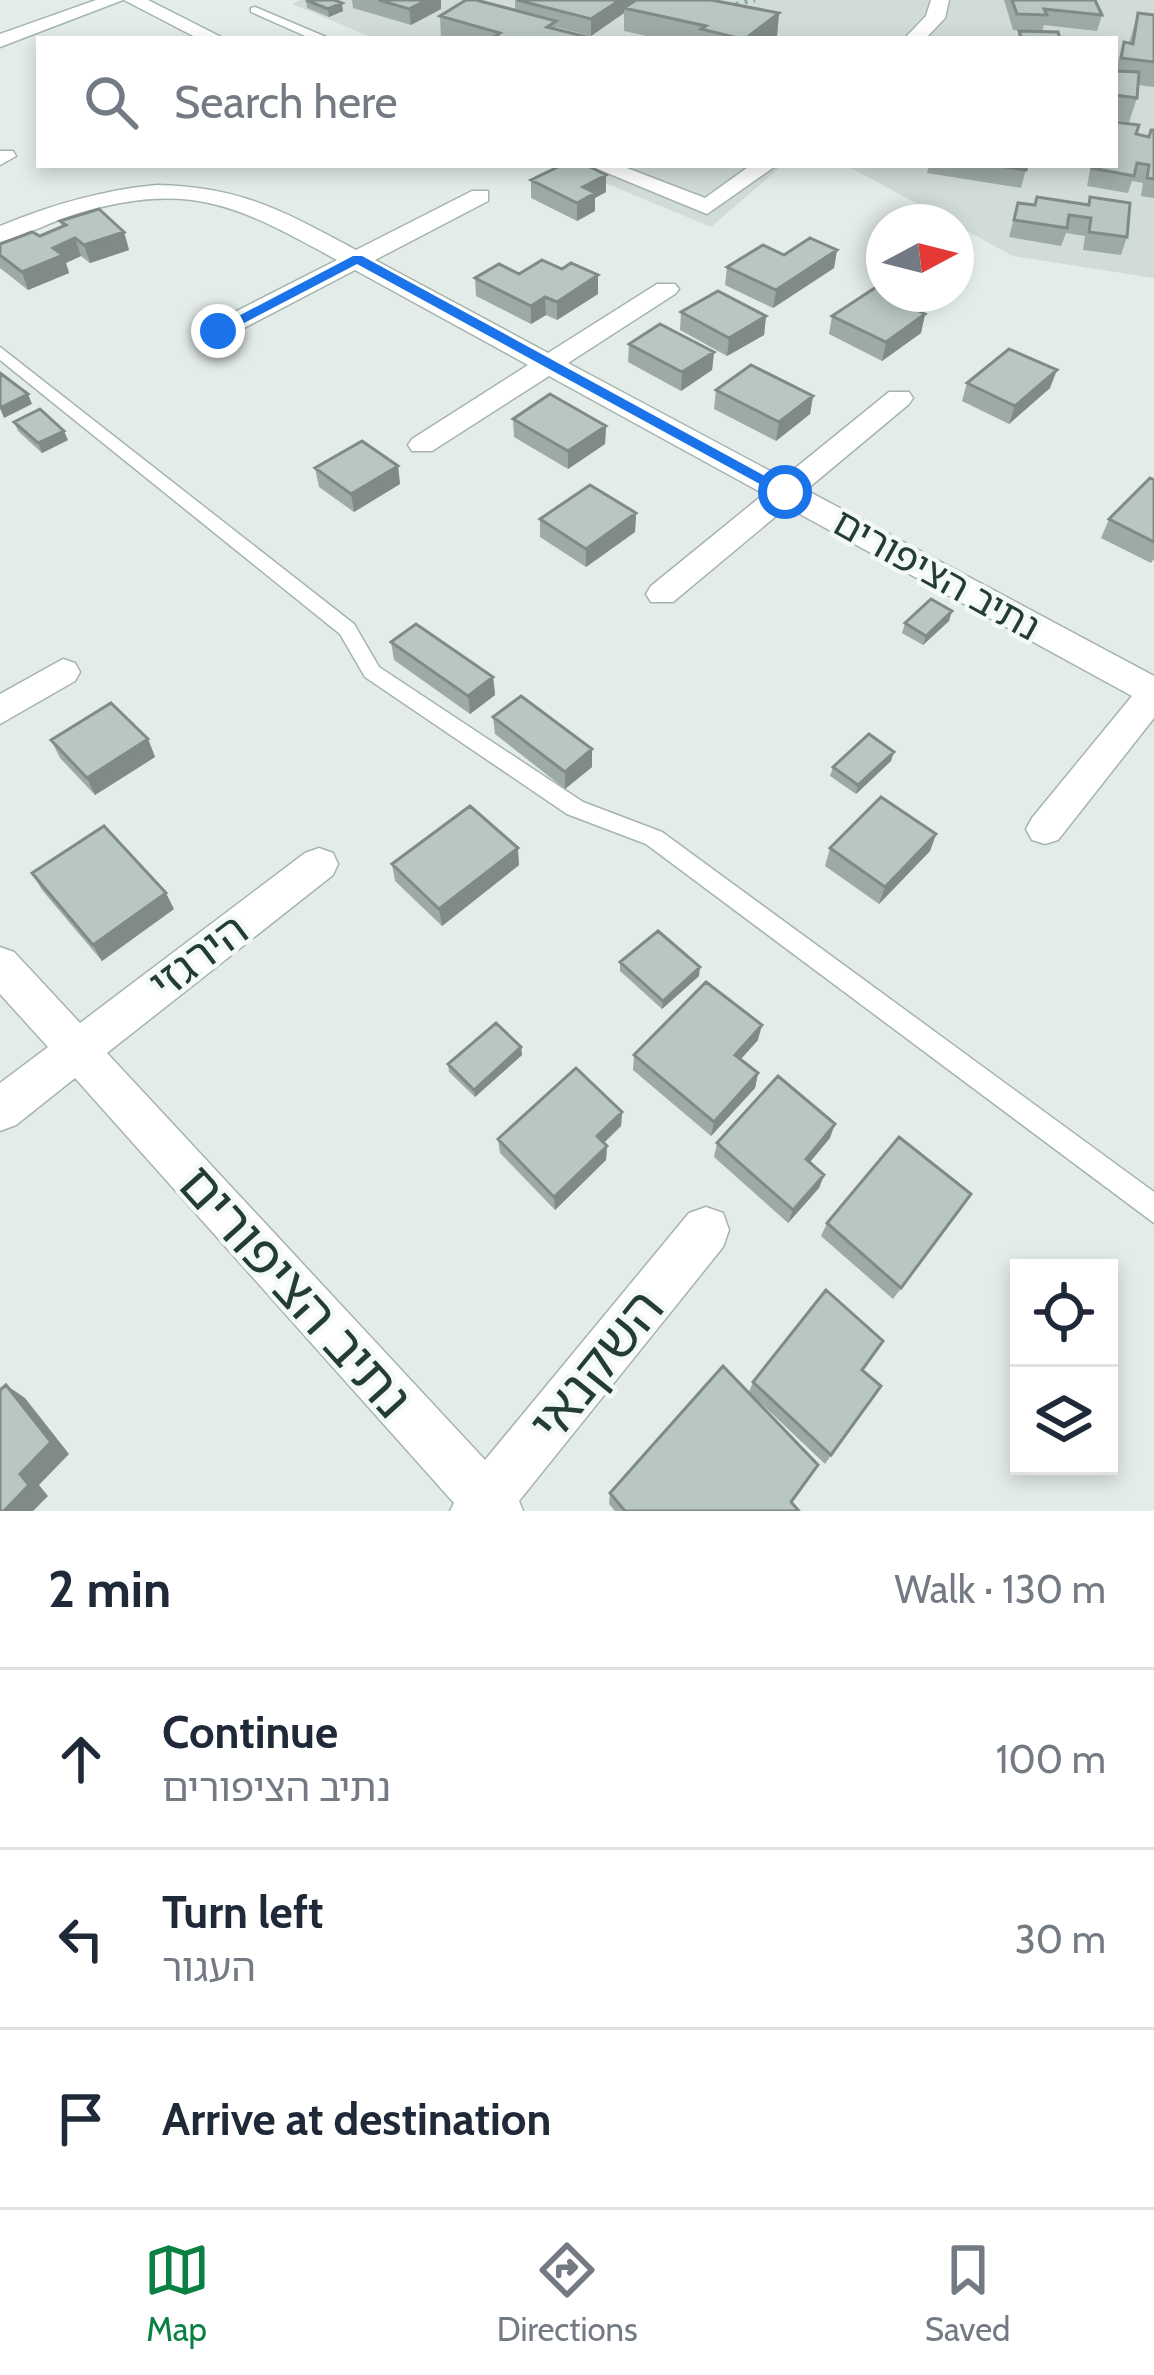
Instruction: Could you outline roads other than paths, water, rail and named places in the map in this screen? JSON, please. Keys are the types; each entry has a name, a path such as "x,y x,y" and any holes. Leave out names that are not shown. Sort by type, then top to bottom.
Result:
{"street":[{"path":"0,41 114,0"},
{"path":"133,0 209,36"},
{"path":"917,36 933,22 940,0"},
{"path":"606,168 707,207 762,168"},
{"name":"נתיב הציפורים","path":"0,235 72,204 115,194 214,186 358,259 1154,693"},
{"path":"218,331 480,196"},
{"path":"422,445 666,289"},
{"path":"662,594 899,398"},
{"path":"0,711 63,672"},
{"path":"1045,829 1154,693"},
{"name":"הירגזי","path":"0,1110 319,864"},
{"name":"נתיב הציפורים","path":"0,964 486,1507"},
{"name":"השקנאי","path":"486,1507 706,1230"}],"lane":[{"path":"255,10 315,36"},
{"path":"0,352 346,629 372,672 574,808 653,838 1154,1209"}]}
